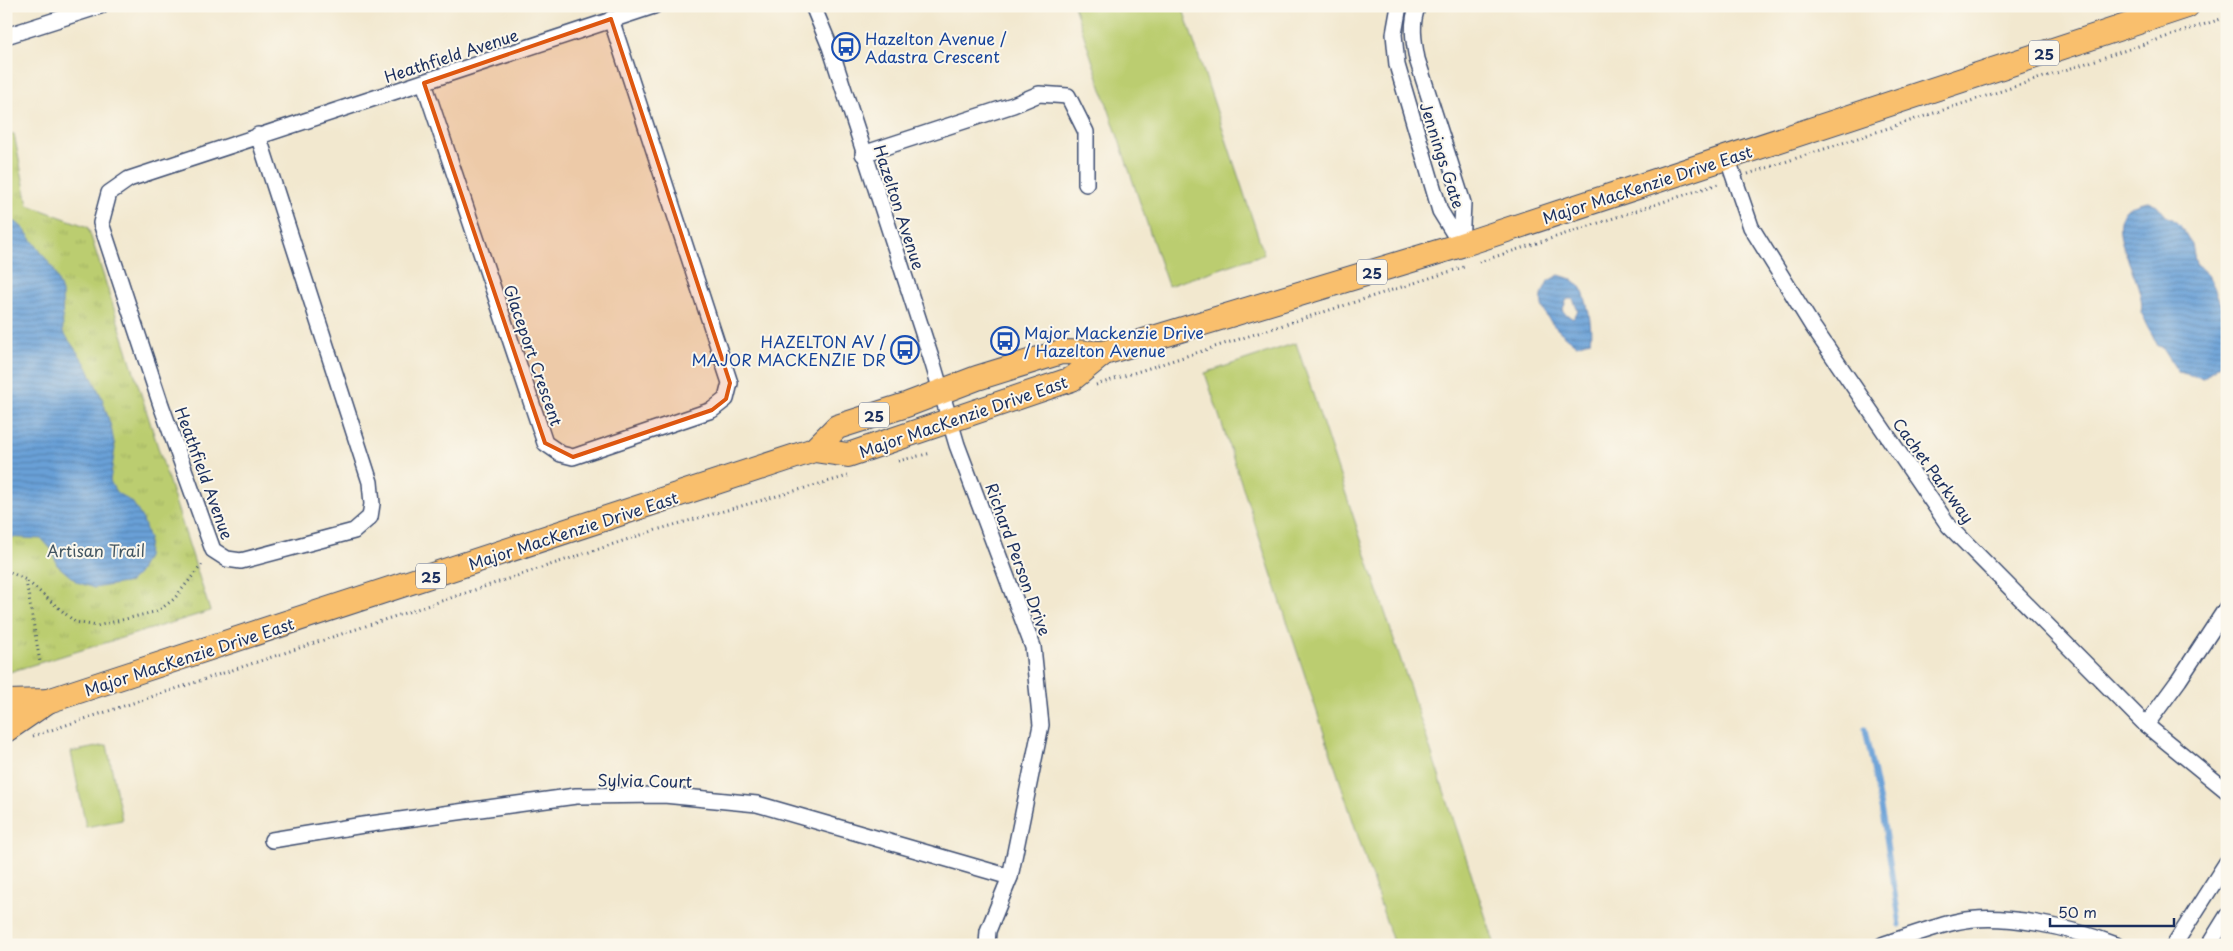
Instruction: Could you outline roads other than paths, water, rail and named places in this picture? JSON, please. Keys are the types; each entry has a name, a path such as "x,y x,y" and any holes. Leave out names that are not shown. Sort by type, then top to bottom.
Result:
{"main road":[{"name":"Major MacKenzie Drive East","path":"814,450 837,427 906,405 941,391 1062,352 1104,353 1461,245 2187,6"},
{"name":"Major MacKenzie Drive East","path":"6,702 48,701 814,450 848,455 1072,379 1104,353"},
{"name":"Major MacKenzie Drive East","path":"16,735 48,701"}],"street":[{"path":"6,36 100,6"},
{"name":"Heathfield Avenue","path":"258,135 370,482 372,504 370,518 354,531 240,562 227,559 213,550 161,405 101,223 109,193 129,179 258,135 424,83 654,6"},
{"name":"Hazelton Avenue","path":"812,6 830,47 950,421"},
{"name":"Jennings Gate","path":"1400,6 1394,34 1397,64 1440,211 1461,245"},
{"name":"Jennings Gate","path":"1418,6 1415,12 1414,39 1417,59 1463,203 1461,245"},
{"name":"Glaceport Crescent","path":"424,83 545,443 561,454 573,457 712,410 726,399 730,383 611,19"},
{"path":"1397,64 1417,59"},
{"path":"864,154 1013,105 1039,94 1054,94 1068,96 1086,132 1086,184"},
{"name":"Cachet Parkway","path":"1727,157 1751,227 1813,327 1949,526 2146,725 2227,791"},
{"name":"Richard Person Drive","path":"950,421 1033,647 1041,725 1010,877 988,931 987,945"},
{"path":"2146,725 2179,680 2227,607"},
{"name":"Sylvia Court","path":"272,840 576,796 664,794 757,804 1010,877"},
{"path":"2174,945 2227,862"},
{"path":"2209,945 2227,916"},
{"path":"1882,945 1957,921 2006,918 2087,934 2116,945"}],"water":[{"path":"2148,201 2157,205 2166,216 2173,219 2182,228 2192,245 2196,264 2208,275 2214,287 2227,321 2227,356 2225,361 2203,378 2178,372 2162,347 2158,346 2141,312 2141,298 2120,232 2121,218 2130,207"},
{"path":"6,221 16,222 24,229 54,270 62,292 63,332 85,363 102,398 115,448 110,481 116,492 133,503 143,520 149,539 147,557 138,574 130,582 94,588 77,582 57,565 52,550 42,539 6,537"},
{"path":"1559,275 1574,280 1583,291 1589,313 1590,341 1577,345 1565,336 1548,318 1542,303 1542,294 1548,281","holes":["1567,299 1573,299 1578,311 1573,319 1562,311"]}],"waterway":[{"path":"1865,729 1883,818 1900,925"}],"place":[{"name":"Hazelton Avenue / Adastra Crescent","path":"846,47"},
{"name":"Major Mackenzie Drive / Hazelton Avenue","path":"1005,341"},
{"name":"HAZELTON AV / MAJOR MACKENZIE DR","path":"905,350"}],"park label":[{"name":"Artisan Trail","path":"96,550"}]}
